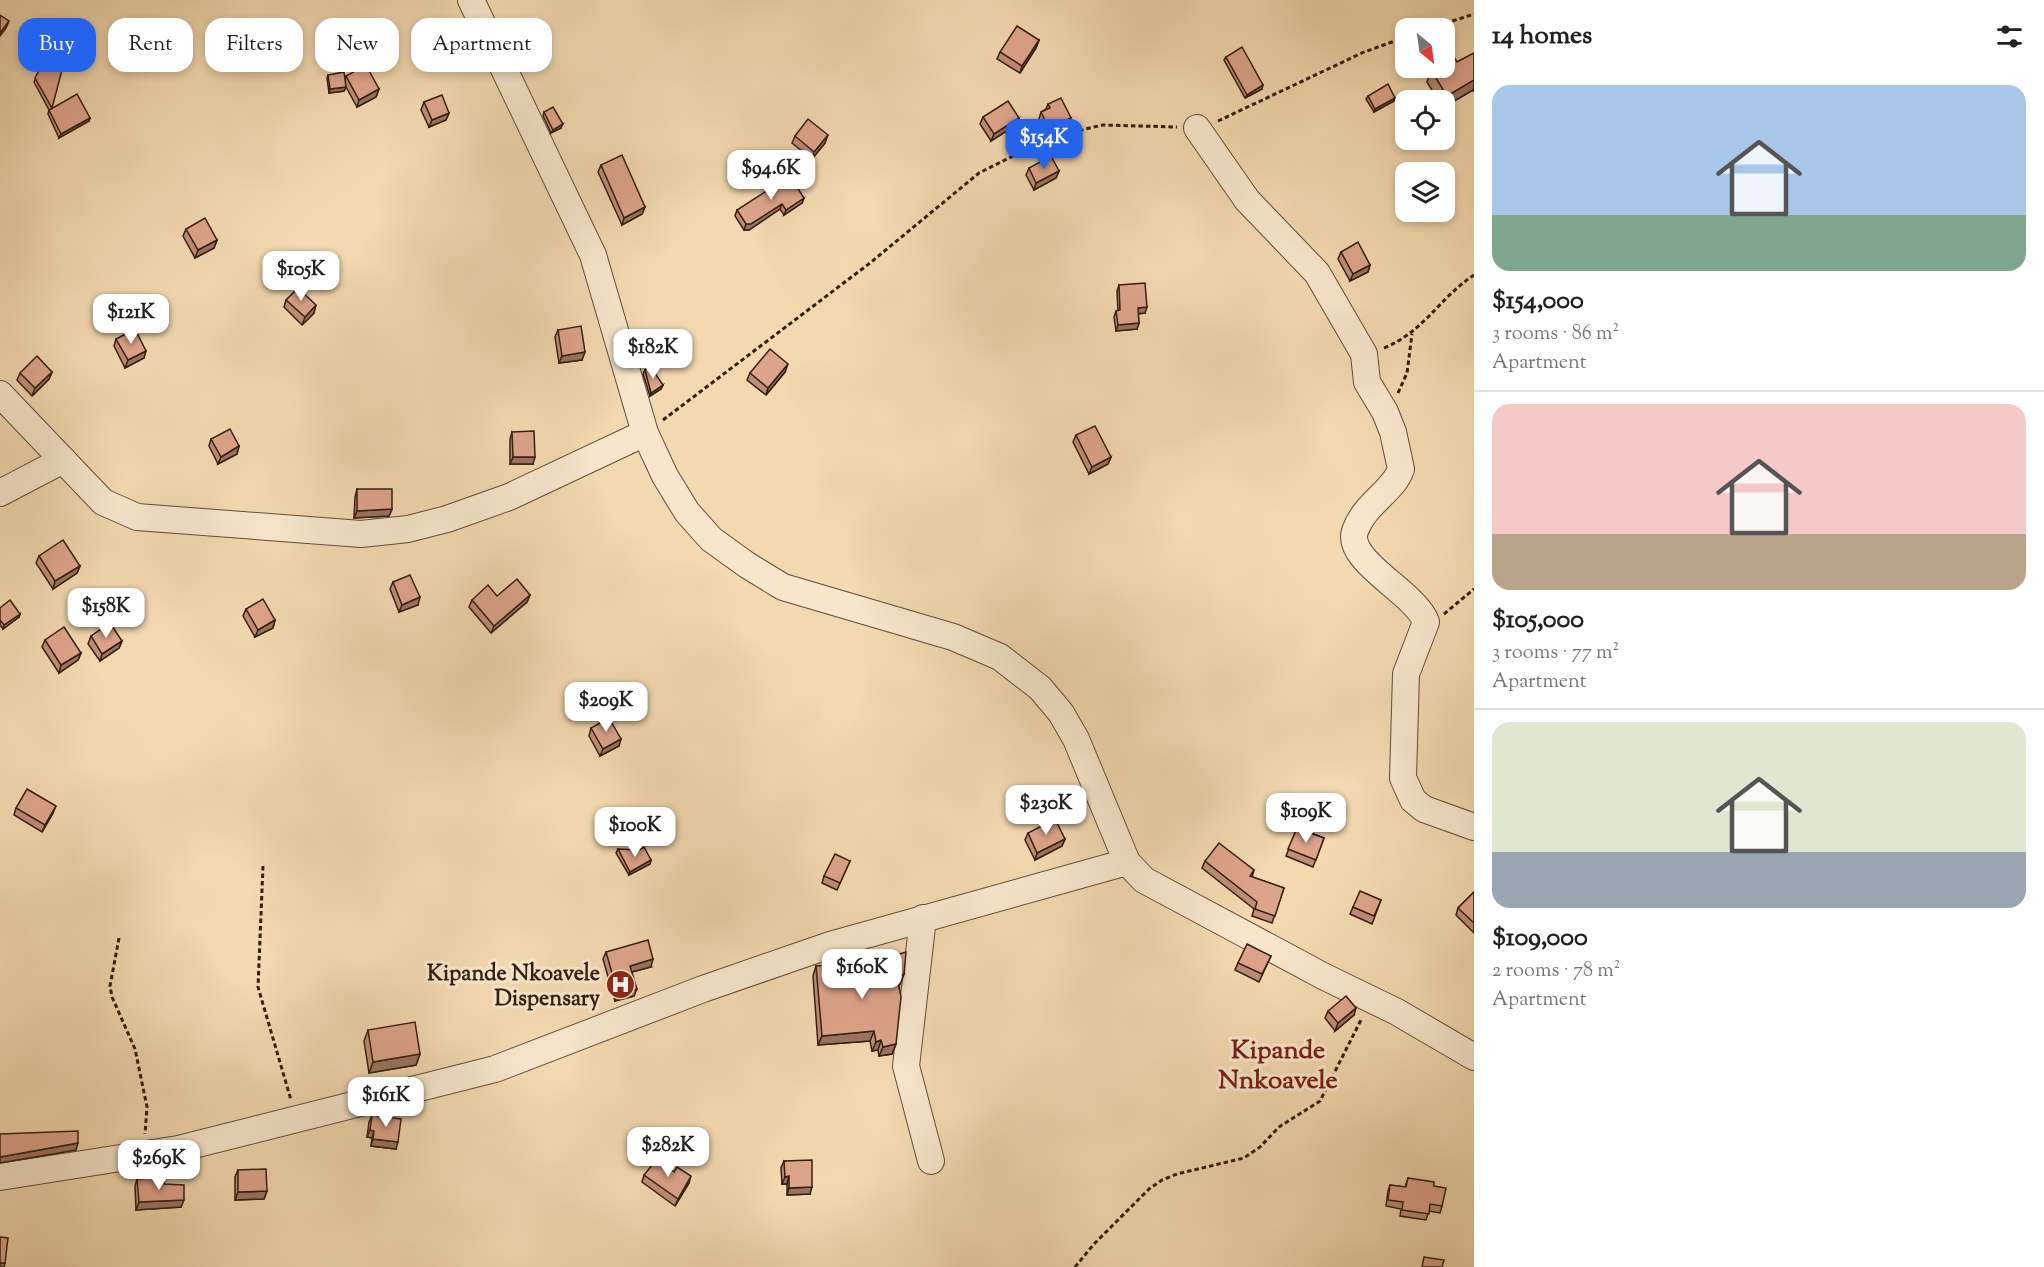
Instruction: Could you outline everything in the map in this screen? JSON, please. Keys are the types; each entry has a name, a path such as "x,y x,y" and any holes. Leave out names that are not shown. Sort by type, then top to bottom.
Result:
{"street":[{"path":"471,0 593,255 645,434 664,476 687,512 711,539 783,587 953,637 1000,657 1040,688 1061,713 1076,739 1127,862 1144,880 1214,915 1373,1002 1397,1012 1474,1057"},
{"path":"1197,128 1247,200 1317,273 1364,354 1367,382 1385,412 1393,432 1401,470 1358,522 1354,544 1361,557 1397,587 1426,622 1406,674 1403,778 1413,800 1424,809 1474,827"},
{"path":"0,394 103,502 136,517 361,534 408,529 498,501 645,434"},
{"path":"0,493 63,460"},
{"path":"0,1177 178,1149 495,1069 703,989 830,945 1127,862"},
{"path":"923,918 906,1066 931,1161"}],"path":[{"path":"1455,20 1474,14"},
{"path":"645,434 870,262 979,173 1023,151 1067,134 1103,125 1197,128 1256,104 1364,52 1395,42"},
{"path":"1364,354 1384,348 1412,334 1461,284 1474,275"},
{"path":"1385,412 1407,373 1412,334"},
{"path":"1426,622 1456,607 1474,589"},
{"path":"263,866 258,987 271,1038 298,1119"},
{"path":"119,938 110,986 112,997 135,1049 147,1107 148,1123 140,1156"},
{"path":"1076,1267 1094,1244 1149,1189 1162,1180 1244,1158 1260,1147 1279,1127 1320,1101 1352,1034 1373,1002"}],"building":[{"path":"0,15 9,21 0,33"},
{"path":"1017,26 1039,40 1022,66 1000,52"},
{"path":"1242,47 1263,85 1247,95 1226,57"},
{"path":"1474,53 1474,80 1455,91 1443,90 1436,78 1455,78 1455,59 1457,62"},
{"path":"38,72 61,72 52,108 35,78"},
{"path":"344,72 346,87 330,89 328,75"},
{"path":"353,72 370,72 379,89 359,100 346,76"},
{"path":"1388,84 1395,98 1375,109 1368,96"},
{"path":"77,94 90,118 61,134 49,110"},
{"path":"442,95 449,113 432,120 424,102"},
{"path":"1061,98 1071,118 1049,128 1041,112 1050,108 1048,104"},
{"path":"1008,101 1019,118 994,134 983,117"},
{"path":"553,107 563,124 553,130 544,112"},
{"path":"808,119 828,135 814,152 795,136"},
{"path":"622,155 645,207 624,218 601,165"},
{"path":"1051,156 1059,171 1036,183 1029,168"},
{"path":"790,176 804,198 786,210 782,204 751,224 746,224 737,210"},
{"path":"205,218 217,240 198,250 186,229"},
{"path":"1358,242 1370,265 1353,274 1341,252"},
{"path":"1145,283 1147,307 1138,308 1139,323 1118,325 1116,311 1120,310 1119,285"},
{"path":"298,288 316,305 305,317 286,300"},
{"path":"581,326 585,352 562,356 558,330"},
{"path":"135,329 146,351 128,360 116,339"},
{"path":"770,349 788,364 768,388 750,373"},
{"path":"37,356 52,372 35,388 20,373"},
{"path":"650,366 663,385 651,393 645,370"},
{"path":"1095,426 1111,457 1092,467 1076,435"},
{"path":"230,429 239,446 221,457 211,439"},
{"path":"534,431 535,457 513,457 512,432"},
{"path":"357,489 392,489 392,509 357,511"},
{"path":"63,540 80,566 55,581 39,556"},
{"path":"410,575 420,597 402,605 393,582"},
{"path":"517,579 530,595 494,626 472,600 488,585 497,596"},
{"path":"263,599 275,620 258,630 246,609"},
{"path":"10,600 20,614 4,625 0,620 0,608"},
{"path":"110,623 122,641 102,654 91,636"},
{"path":"64,627 81,653 61,665 45,640"},
{"path":"609,718 621,739 603,749 591,728"},
{"path":"27,789 56,806 45,825 16,808"},
{"path":"1055,819 1065,839 1037,853 1028,833"},
{"path":"1297,828 1324,838 1316,860 1288,849"},
{"path":"1219,843 1254,870 1250,876 1284,888 1275,916 1255,909 1257,902 1205,861"},
{"path":"644,847 651,860 630,872 618,849 639,850"},
{"path":"835,854 850,861 840,883 824,876"},
{"path":"1360,891 1381,900 1374,916 1353,907"},
{"path":"1474,892 1474,923 1458,908"},
{"name":"Kipande Nkoavele Dispensary","path":"648,940 653,959 630,966 637,989 618,994 606,952"},
{"path":"1247,944 1271,956 1262,974 1238,963"},
{"path":"906,952 904,974 897,977 901,997 896,1044 883,1047 881,1040 876,1042 874,1031 822,1036 816,966 837,965 838,973 882,969 879,960"},
{"path":"1346,996 1356,1008 1338,1023 1328,1011"},
{"path":"415,1022 420,1054 373,1062 368,1030"},
{"path":"372,1115 401,1119 398,1142 373,1139 374,1131 370,1130"},
{"path":"78,1131 78,1143 0,1157 0,1134"},
{"path":"657,1159 674,1172 677,1167 691,1176 678,1199 644,1175"},
{"path":"812,1160 812,1187 789,1188 789,1176 785,1177 784,1161"},
{"path":"266,1169 267,1191 238,1192 238,1170"},
{"path":"163,1177 164,1184 184,1185 184,1200 139,1202 137,1179"},
{"path":"1408,1178 1434,1182 1434,1186 1446,1188 1442,1206 1430,1204 1429,1214 1402,1210 1403,1202 1388,1200 1390,1185 1406,1187"},
{"path":"0,1237 8,1238 5,1263 0,1263"},
{"path":"1424,1257 1444,1260 1442,1267 1422,1267"}],"place":[{"name":"Kipande Nkoavele Dispensary","path":"621,985"}],"district":[{"name":"Kipande Nnkoavele","path":"1278,1064"}]}
